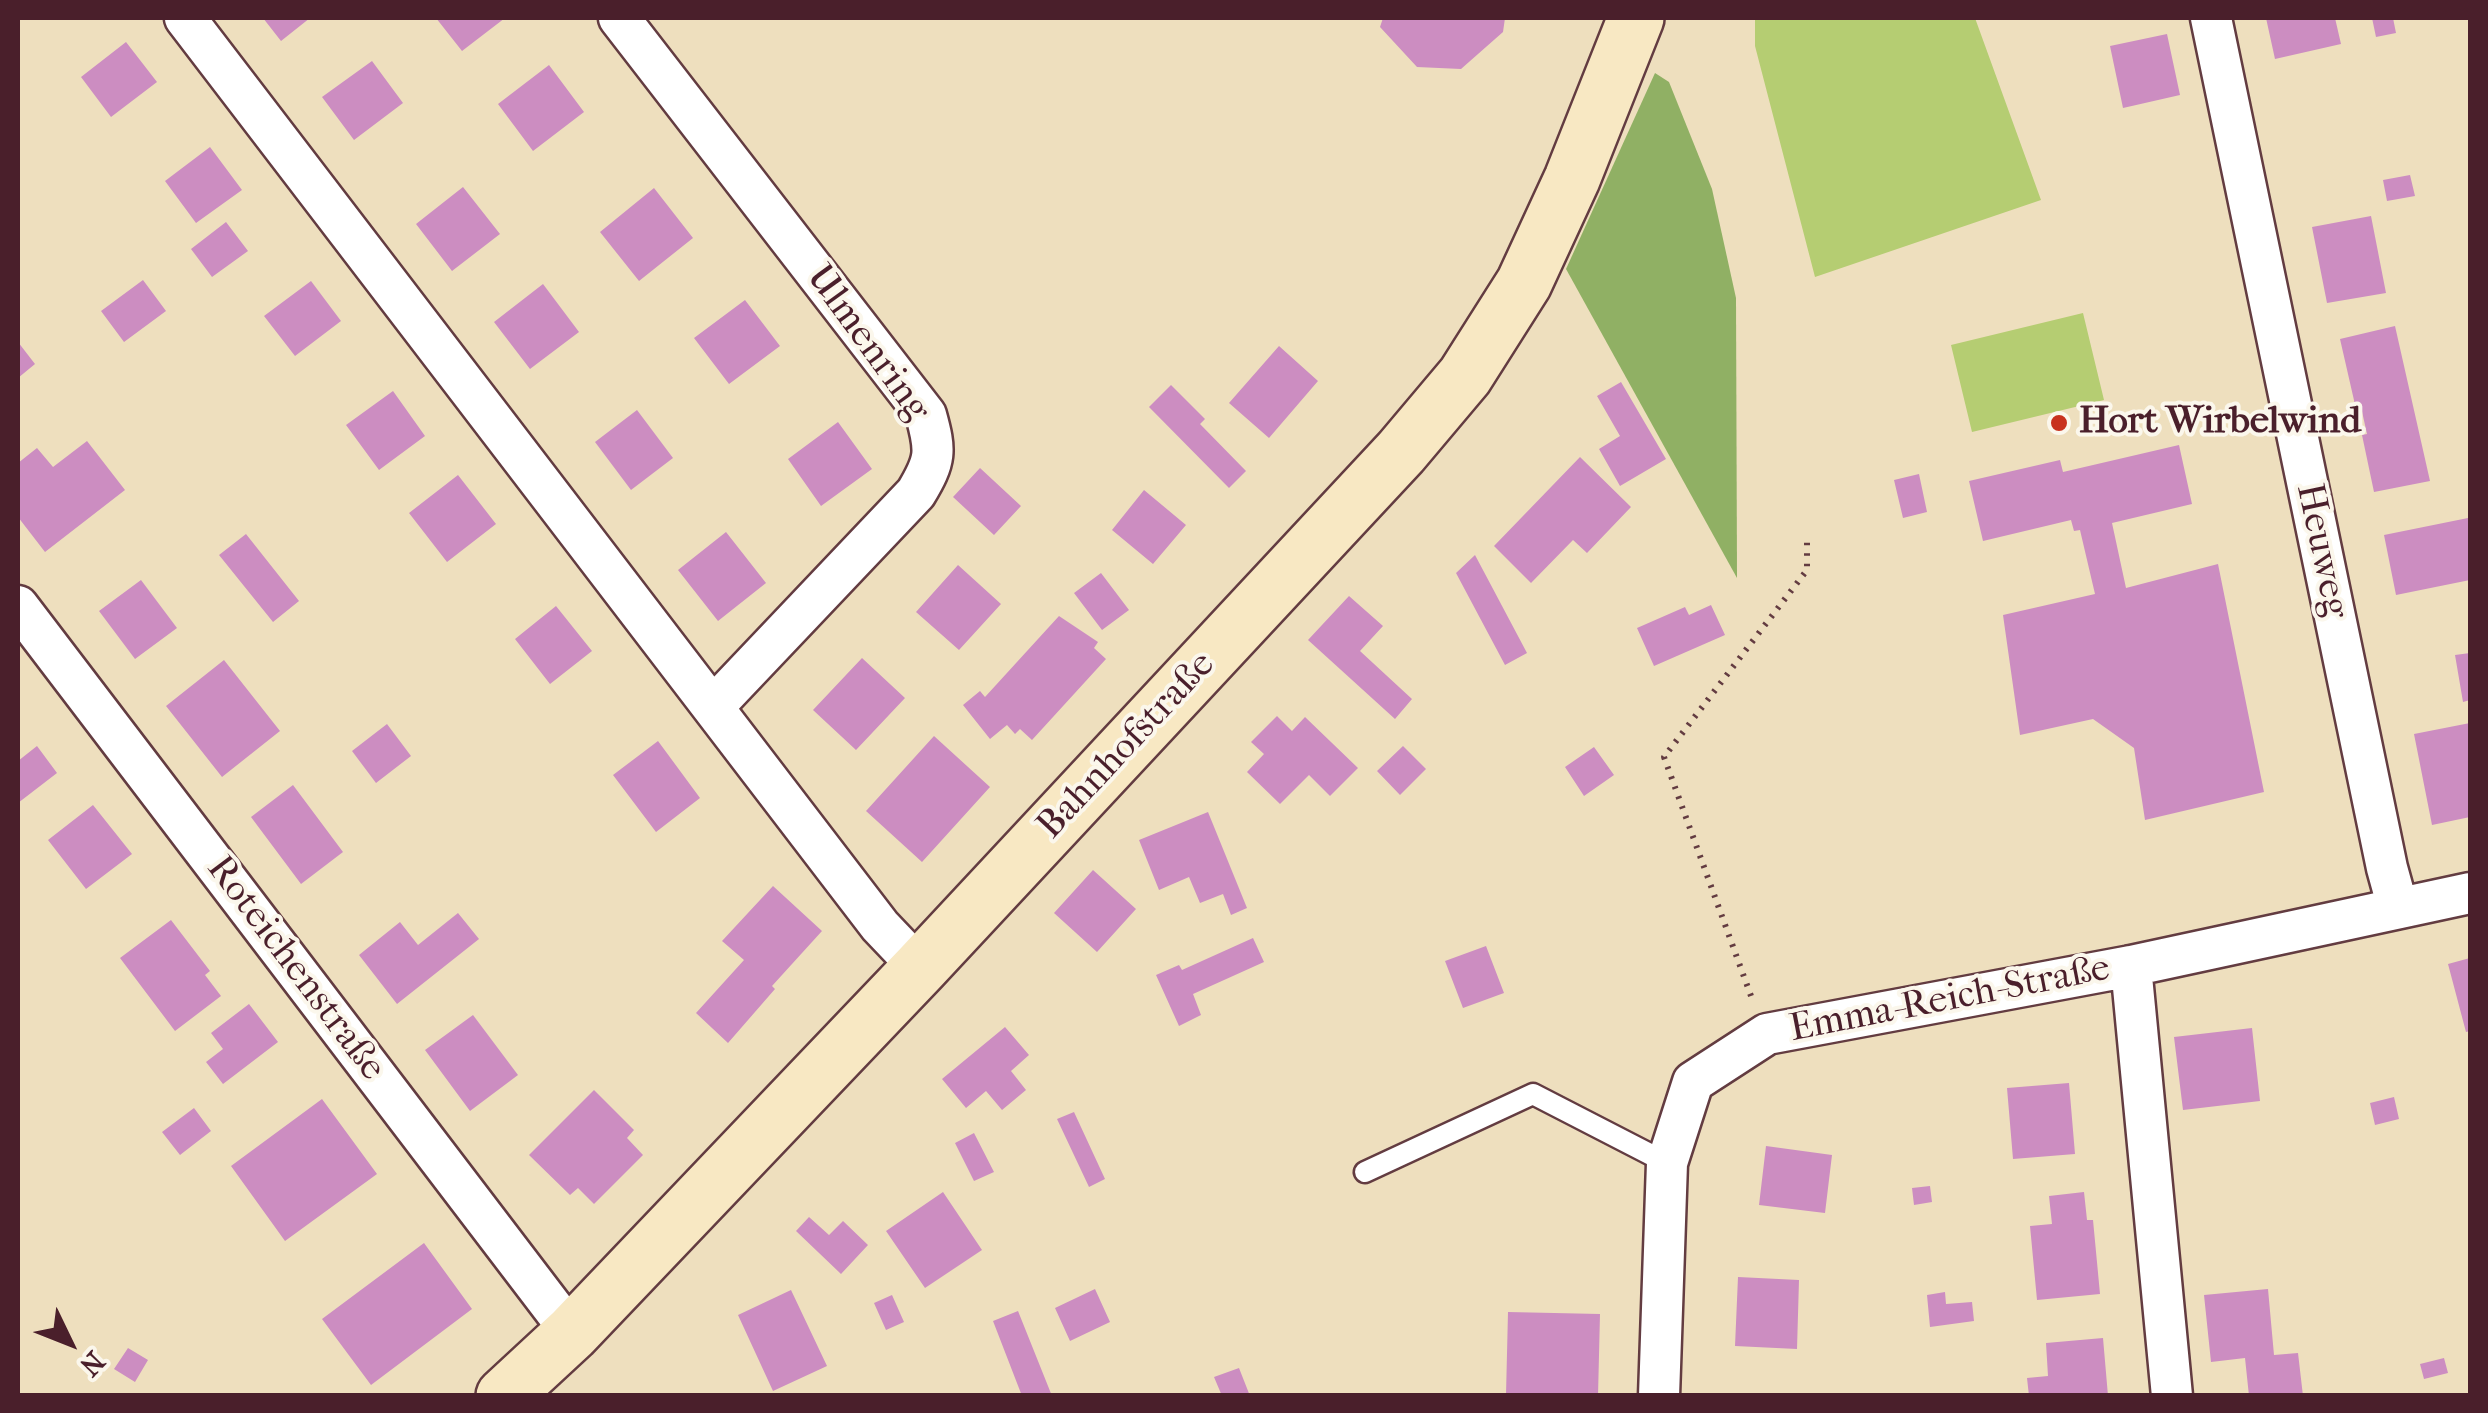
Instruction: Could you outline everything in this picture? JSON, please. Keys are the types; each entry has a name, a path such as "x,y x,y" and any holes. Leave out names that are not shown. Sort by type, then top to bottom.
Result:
{"street":[{"path":"184,18 880,926 920,968"},
{"name":"Ulmenring","path":"620,18 926,415 933,441 932,467 916,493 712,707"},
{"name":"Bahnhofstraße","path":"504,1396 572,1333 920,968 1401,452 1466,376 1524,283 1572,179 1636,18"},
{"name":"Heuweg","path":"2211,18 2398,908"},
{"name":"Roteichenstraße","path":"18,606 572,1333"},
{"name":"Emma-Reich-Straße","path":"1659,1396 1667,1163 1693,1082 1767,1034 2131,966 2470,893"},
{"path":"2131,966 2172,1396"}],"lane":[{"path":"1365,1172 1532,1094 1667,1163"}],"path":[{"path":"1767,1034 1664,758 1807,570 1807,540"}],"green space":[{"path":"1755,18 1975,18 2041,200 1815,277 1755,46"},
{"path":"1655,73 1669,82 1712,189 1736,298 1737,578 1566,269"},
{"path":"2083,313 2104,400 1972,432 1951,345"}],"building":[{"path":"263,18 310,18 281,41"},
{"path":"436,18 505,18 462,51"},
{"path":"1383,18 1505,18 1503,32 1461,69 1417,67 1380,27"},
{"path":"2266,18 2335,18 2341,44 2275,59"},
{"path":"2372,18 2393,18 2396,33 2376,37"},
{"path":"2167,34 2180,95 2123,108 2110,46"},
{"path":"126,42 157,82 111,117 81,77"},
{"path":"372,61 403,103 354,140 322,97"},
{"path":"549,65 584,112 533,151 498,104"},
{"path":"210,147 242,190 196,223 165,181"},
{"path":"2410,175 2415,196 2387,201 2383,180"},
{"path":"463,187 500,234 452,271 416,224"},
{"path":"654,188 693,238 639,281 600,232"},
{"path":"2371,216 2386,293 2327,303 2312,227"},
{"path":"226,222 248,251 212,277 191,249"},
{"path":"143,280 166,311 124,342 101,311"},
{"path":"311,281 341,321 295,356 264,316"},
{"path":"543,284 579,332 530,369 494,322"},
{"path":"745,300 780,346 729,384 694,338"},
{"path":"2395,326 2430,481 2374,492 2362,435 2367,434 2361,407 2356,409 2340,339"},
{"path":"18,342 35,364 18,378"},
{"path":"1279,346 1318,381 1269,438 1229,403"},
{"path":"1621,382 1666,459 1620,486 1599,449 1620,436 1597,396"},
{"path":"1171,385 1205,419 1200,424 1246,471 1229,488 1149,407"},
{"path":"393,391 425,436 379,470 346,425"},
{"path":"637,410 673,458 631,490 595,442"},
{"path":"838,422 872,469 821,506 788,459"},
{"path":"87,441 125,490 45,552 18,517 18,463 37,448 53,467"},
{"path":"2179,445 2192,504 2112,523 2126,588 2218,564 2264,792 2145,820 2134,748 2093,719 2020,735 2003,615 2095,594 2080,530 2074,531 2071,520 1983,541 1969,481 2060,460 2063,472"},
{"path":"1580,457 1631,507 1587,553 1573,540 1531,583 1494,546"},
{"path":"980,468 1021,506 994,535 953,497"},
{"path":"1919,474 1927,512 1903,518 1894,480"},
{"path":"458,475 496,524 447,562 409,513"},
{"path":"1144,490 1186,525 1153,564 1112,530"},
{"path":"2468,518 2470,580 2396,595 2384,535"},
{"path":"726,532 766,583 718,621 678,570"},
{"path":"246,534 299,601 273,622 219,555"},
{"path":"1475,555 1527,653 1505,665 1456,573"},
{"path":"958,565 1001,604 959,650 916,612"},
{"path":"1101,573 1129,610 1102,630 1074,593"},
{"path":"141,580 177,628 135,659 99,611"},
{"path":"1349,596 1383,626 1360,651 1412,699 1395,719 1308,640"},
{"path":"1711,605 1725,635 1654,666 1637,628 1685,607 1689,615"},
{"path":"556,606 592,651 550,684 515,639"},
{"path":"1059,616 1098,642 1094,648 1106,659 1032,740 1020,729 1015,734 1007,725 990,739 963,705 980,691 985,697"},
{"path":"2470,653 2470,700 2463,702 2455,655"},
{"path":"862,658 905,698 856,750 813,710"},
{"path":"224,660 280,731 222,777 166,706"},
{"path":"1277,716 1292,731 1305,717 1358,768 1330,796 1309,775 1280,804 1247,772 1264,754 1251,742"},
{"path":"2470,723 2470,817 2432,825 2414,734"},
{"path":"387,724 411,756 376,783 352,751"},
{"path":"934,736 990,787 922,862 866,811"},
{"path":"658,741 700,798 656,832 613,775"},
{"path":"37,746 57,773 18,803 18,761"},
{"path":"1403,746 1426,769 1400,795 1377,771"},
{"path":"1594,747 1614,775 1584,796 1565,767"},
{"path":"293,785 343,852 301,884 251,817"},
{"path":"93,805 132,854 86,889 48,840"},
{"path":"1208,812 1247,908 1231,915 1223,894 1200,903 1189,877 1159,890 1139,840"},
{"path":"1093,870 1136,909 1097,952 1054,913"},
{"path":"773,886 822,931 728,1043 696,1013 744,960 722,941"},
{"path":"458,913 479,939 397,1004 359,955 400,922 418,945"},
{"path":"171,920 210,971 205,975 221,996 175,1031 120,958"},
{"path":"1253,938 1264,962 1193,994 1201,1015 1179,1026 1156,975 1179,965 1182,970"},
{"path":"1486,946 1504,993 1463,1008 1445,961"},
{"path":"2470,958 2470,1031 2466,1032 2448,964"},
{"path":"249,1004 278,1042 223,1084 206,1062 223,1049 211,1033"},
{"path":"473,1015 518,1075 470,1111 425,1050"},
{"path":"1005,1027 1029,1055 1011,1071 1026,1090 1002,1110 986,1091 966,1108 942,1079"},
{"path":"2252,1028 2260,1101 2183,1110 2174,1037"},
{"path":"2069,1083 2075,1154 2013,1159 2007,1088"},
{"path":"594,1090 634,1130 627,1138 643,1155 594,1204 578,1188 570,1195 529,1155"},
{"path":"2394,1097 2399,1119 2375,1125 2370,1103"},
{"path":"322,1099 377,1174 285,1241 231,1166"},
{"path":"194,1108 211,1131 180,1155 162,1132"},
{"path":"1074,1112 1105,1179 1089,1187 1057,1119"},
{"path":"974,1133 994,1172 974,1181 955,1143"},
{"path":"1766,1146 1832,1155 1825,1213 1759,1205"},
{"path":"1930,1186 1932,1202 1914,1205 1912,1188"},
{"path":"943,1192 982,1250 925,1288 886,1231"},
{"path":"2084,1192 2087,1220 2093,1220 2100,1294 2037,1300 2030,1226 2052,1224 2049,1196"},
{"path":"809,1217 829,1235 843,1221 868,1245 841,1274 796,1231"},
{"path":"424,1243 472,1309 371,1385 322,1319"},
{"path":"1738,1277 1799,1280 1797,1349 1735,1346"},
{"path":"1095,1289 1110,1322 1070,1341 1055,1308"},
{"path":"2268,1289 2274,1355 2298,1353 2303,1396 2249,1396 2245,1358 2211,1362 2204,1295"},
{"path":"791,1290 827,1366 773,1391 738,1315"},
{"path":"1945,1292 1946,1304 1972,1302 1974,1321 1930,1327 1927,1295"},
{"path":"892,1295 904,1322 886,1330 874,1303"},
{"path":"1018,1311 1052,1396 1022,1396 993,1321"},
{"path":"1508,1312 1600,1314 1598,1396 1506,1395"},
{"path":"2103,1338 2108,1396 2029,1396 2027,1378 2048,1376 2046,1343"},
{"path":"128,1348 148,1360 135,1382 114,1369"},
{"path":"2444,1358 2448,1373 2424,1379 2420,1364"},
{"path":"1239,1368 1250,1396 1222,1396 1214,1377"}],"place":[{"name":"Hort Wirbelwind","path":"2059,423"}]}
